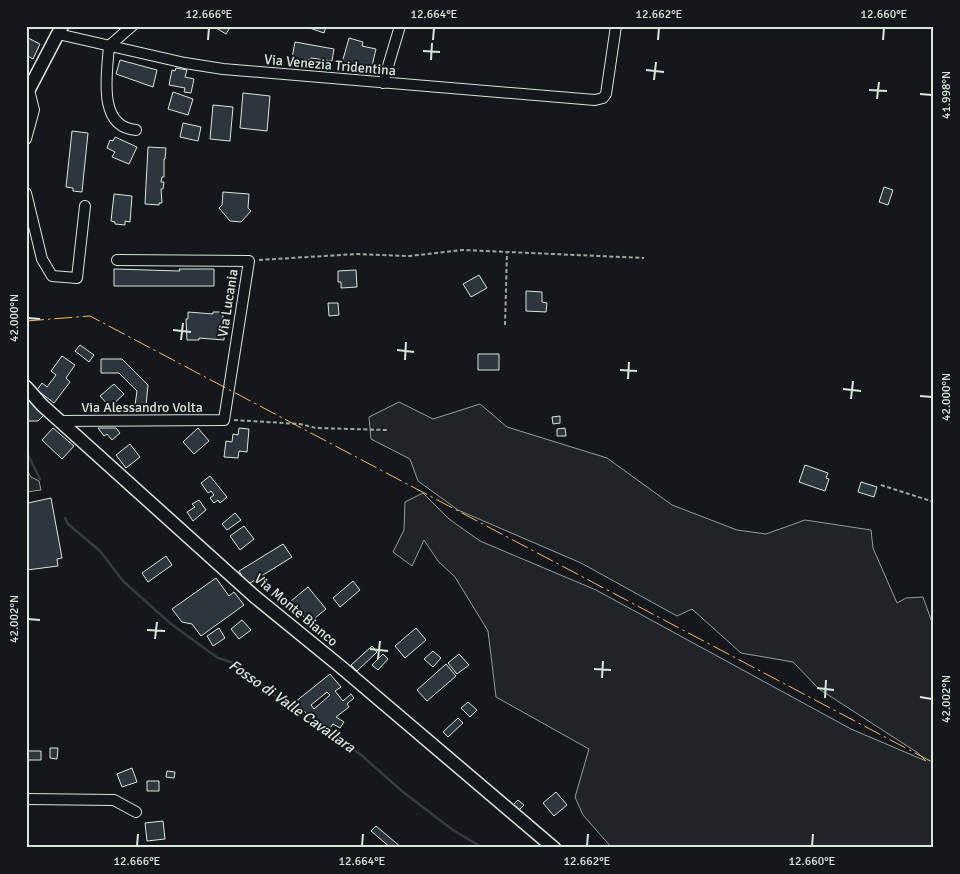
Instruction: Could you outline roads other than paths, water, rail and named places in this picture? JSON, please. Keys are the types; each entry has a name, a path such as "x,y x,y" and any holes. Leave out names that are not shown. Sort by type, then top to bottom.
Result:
{"main road":[{"path":"28,93 60,30"},
{"name":"Via Monte Bianco","path":"26,387 59,421 254,596 341,667 554,848"}],"street":[{"path":"132,26 109,46 106,92 110,111 123,128 136,130"},
{"path":"383,83 400,26"},
{"name":"Via Venezia Tridentina","path":"60,30 109,46 223,69 595,100 603,98 606,94 616,26"},
{"path":"26,140 34,110 28,93"},
{"path":"26,193 42,259 52,276 77,278 84,206"},
{"name":"Via Lucania","path":"118,260 249,261 224,420"},
{"name":"Via Alessandro Volta","path":"59,421 224,420"},
{"path":"26,798 114,800 136,812"}],"waterway":[{"name":"Fosso di Valle Cavallara","path":"26,451 40,479"},
{"name":"Fosso di Valle Cavallara","path":"65,518 68,524 100,551 123,581 171,624 218,658 234,663 277,697 360,754 403,792 453,830 483,848"}]}
